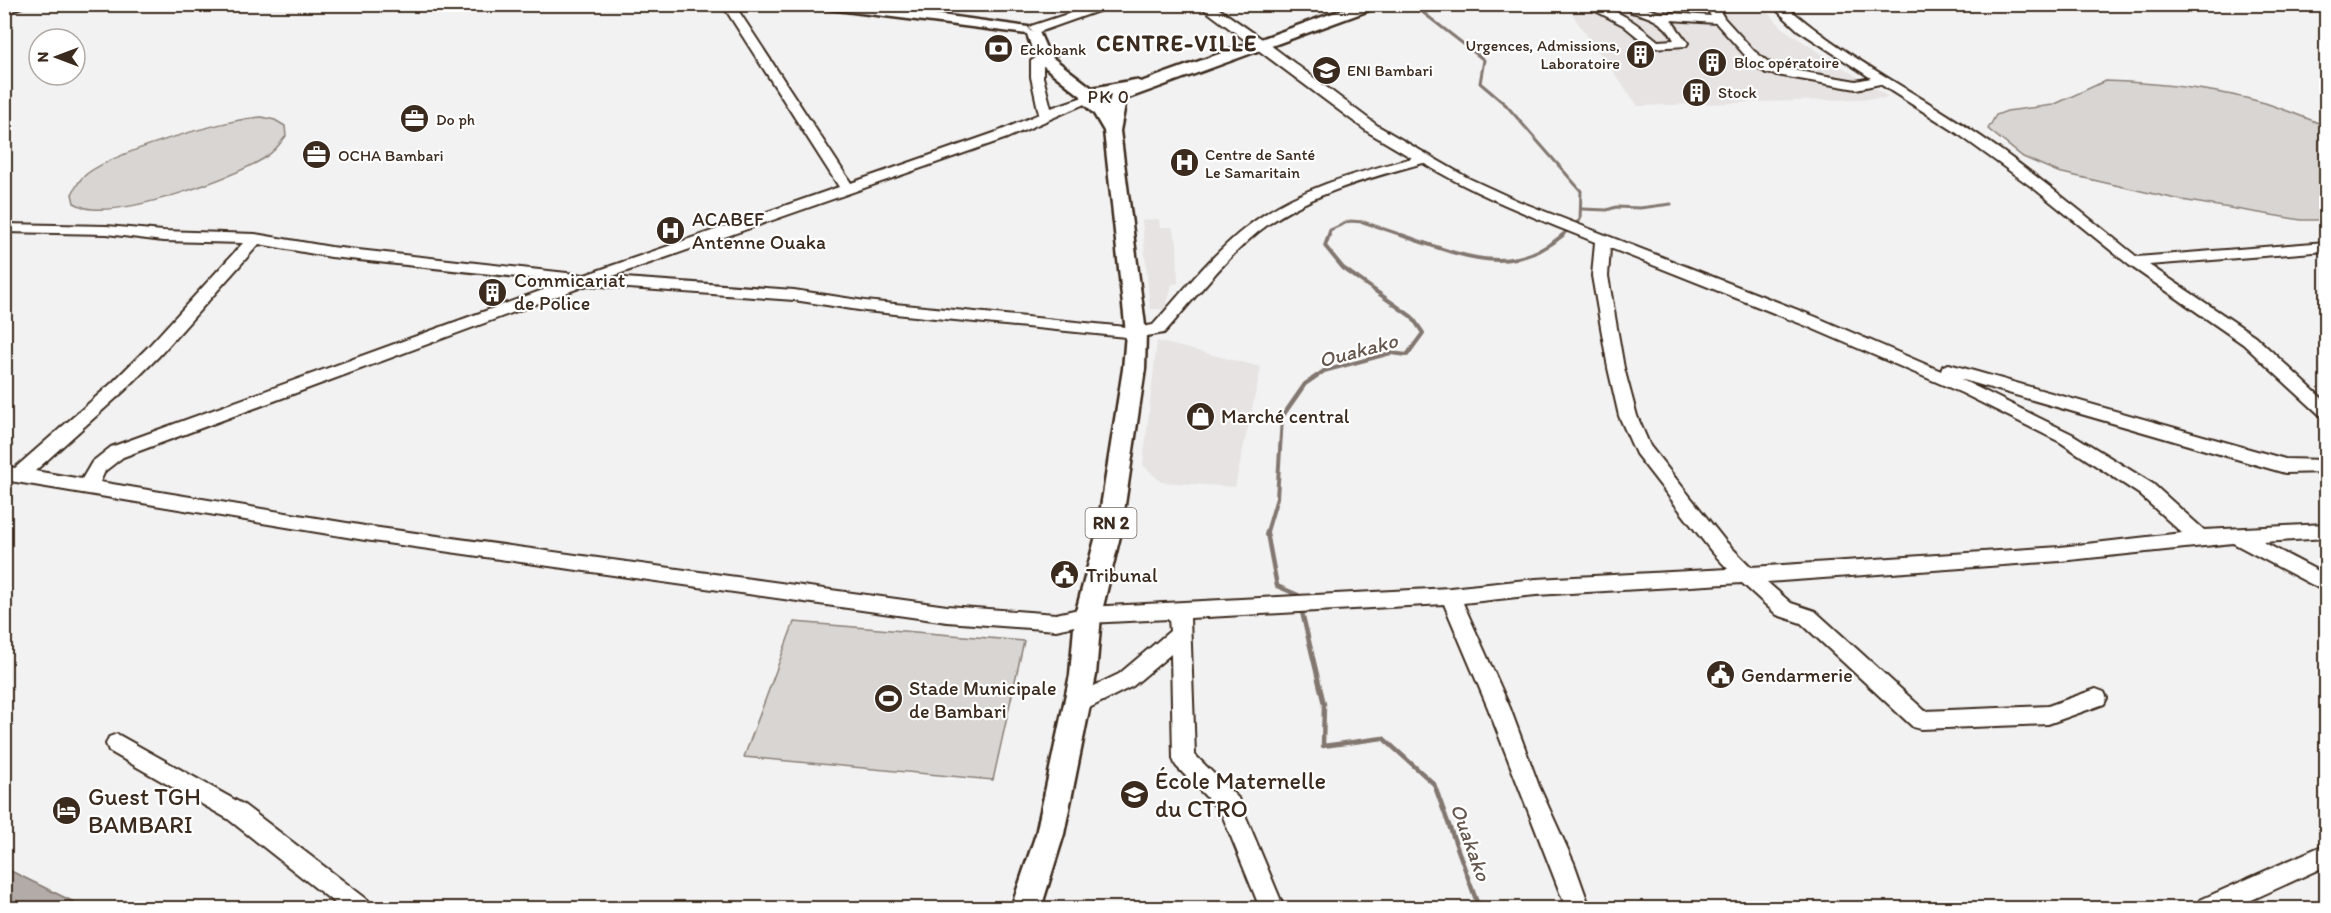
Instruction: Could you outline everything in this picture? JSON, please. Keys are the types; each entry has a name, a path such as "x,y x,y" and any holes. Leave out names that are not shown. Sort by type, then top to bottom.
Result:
{"main road":[{"path":"821,4 857,7 1043,48 1102,98 1373,4"},
{"name":"RN 2","path":"1026,909 1050,834 1083,675 1089,615 1109,532 1134,369 1136,333 1112,130 1105,117 1102,98"}],"street":[{"path":"4,11 24,4"},
{"path":"728,4 848,188"},
{"path":"1046,116 1037,77 1037,61 1043,48 1112,4"},
{"path":"1203,4 1261,44 1373,129 1473,186 1968,389 2066,438 2146,489 2200,538"},
{"path":"1588,4 1627,22 1655,45 1682,43 1672,26 1654,15 1632,7 1630,12 1609,12"},
{"path":"1710,4 1719,20 1738,36 1760,66 1856,85 1881,80"},
{"path":"1776,4 1802,27 1881,80 1959,128 2041,187 2134,262 2249,340 2326,411"},
{"path":"1654,15 1719,20"},
{"path":"90,488 91,475 100,464 117,452 586,280 1002,135 1064,109 1102,98"},
{"path":"4,228 107,230 163,236 255,239 331,252 586,280 794,296 865,306 1136,333 1158,329 1254,228 1290,206 1361,177 1423,159"},
{"path":"12,473 140,366 255,239"},
{"path":"1603,239 1600,276 1616,368 1628,417 1642,449 1719,547 1745,574 1784,609 1808,616 1921,720 2048,715 2096,698"},
{"path":"2134,262 2326,246"},
{"path":"1875,349 2285,466 2326,466"},
{"path":"12,473 365,533 947,614 1056,622 1089,615 1450,596 1536,587 1895,567 2060,554 2200,538 2326,531"},
{"path":"2236,537 2326,584"},
{"path":"1450,596 1499,708 1528,786 1562,862 1578,909"},
{"path":"1179,610 1184,759 1230,805 1272,909"},
{"path":"1077,704 1126,680 1180,635"},
{"path":"117,744 236,813 359,909"},
{"path":"2210,909 2326,855"}],"shaded area":[{"path":"1567,5 1760,5 1785,30 1890,98 1638,106"},
{"path":"2105,81 2166,85 2226,94 2265,103 2326,126 2326,220 2301,220 2176,199 2058,172 2023,157 1988,129 1996,115 2007,111 2053,105"},
{"path":"262,117 275,120 285,126 286,136 270,154 247,167 204,185 131,206 92,209 74,203 72,194 82,178 95,168 115,158 195,131"},
{"path":"1159,219 1160,227 1172,227 1177,242 1178,283 1172,284 1166,309 1150,309 1142,220"},
{"name":"Marché central","path":"1157,341 1261,367 1235,487 1161,482 1143,465"},
{"name":"Stade Municipale de Bambari","path":"794,622 1024,641 993,780 744,757"},
{"path":"5,868 86,908 5,908"}],"waterway":[{"name":"Ouakako","path":"1412,4 1484,60 1480,83 1506,105 1581,191 1580,220 1561,236"},
{"path":"1582,209 1607,210 1616,207 1640,208 1671,204"},
{"name":"Ouakako","path":"1328,236 1330,230 1350,221 1363,222 1405,236"},
{"name":"Ouakako","path":"1266,535 1277,498 1282,417 1305,384 1324,371 1391,353 1407,355 1423,333 1412,317 1343,268 1325,246 1329,235"},
{"name":"Ouakako","path":"1401,235 1464,255 1504,260 1523,257 1543,249 1563,235"},
{"name":"Ouakako","path":"1267,533 1277,586 1298,595 1299,600"},
{"name":"Ouakako","path":"1301,608 1324,704 1323,746 1383,738 1434,784 1479,908"}],"place":[{"name":"Eckobank","path":"999,49"},
{"name":"Urgences, Admissions, Laboratoire","path":"1641,54"},
{"name":"Bloc opératoire","path":"1713,62"},
{"name":"ENI Bambari","path":"1326,70"},
{"name":"Stock","path":"1697,92"},
{"name":"Do ph","path":"415,119"},
{"name":"OCHA Bambari","path":"317,155"},
{"name":"Centre de Santé Le Samaritain","path":"1184,163"},
{"name":"ACABEF Antenne Ouaka","path":"671,230"},
{"name":"Commicariat de Police","path":"493,292"},
{"name":"Marché central","path":"1200,416"},
{"name":"Tribunal","path":"1065,575"},
{"name":"Gendarmerie","path":"1720,675"},
{"name":"Stade Municipale de Bambari","path":"888,699"},
{"name":"École Maternelle du CTRO","path":"1134,794"},
{"name":"Guest TGH BAMBARI","path":"67,810"}],"district":[{"name":"CENTRE-VILLE","path":"1177,43"},
{"name":"PK 0","path":"1109,97"}]}
